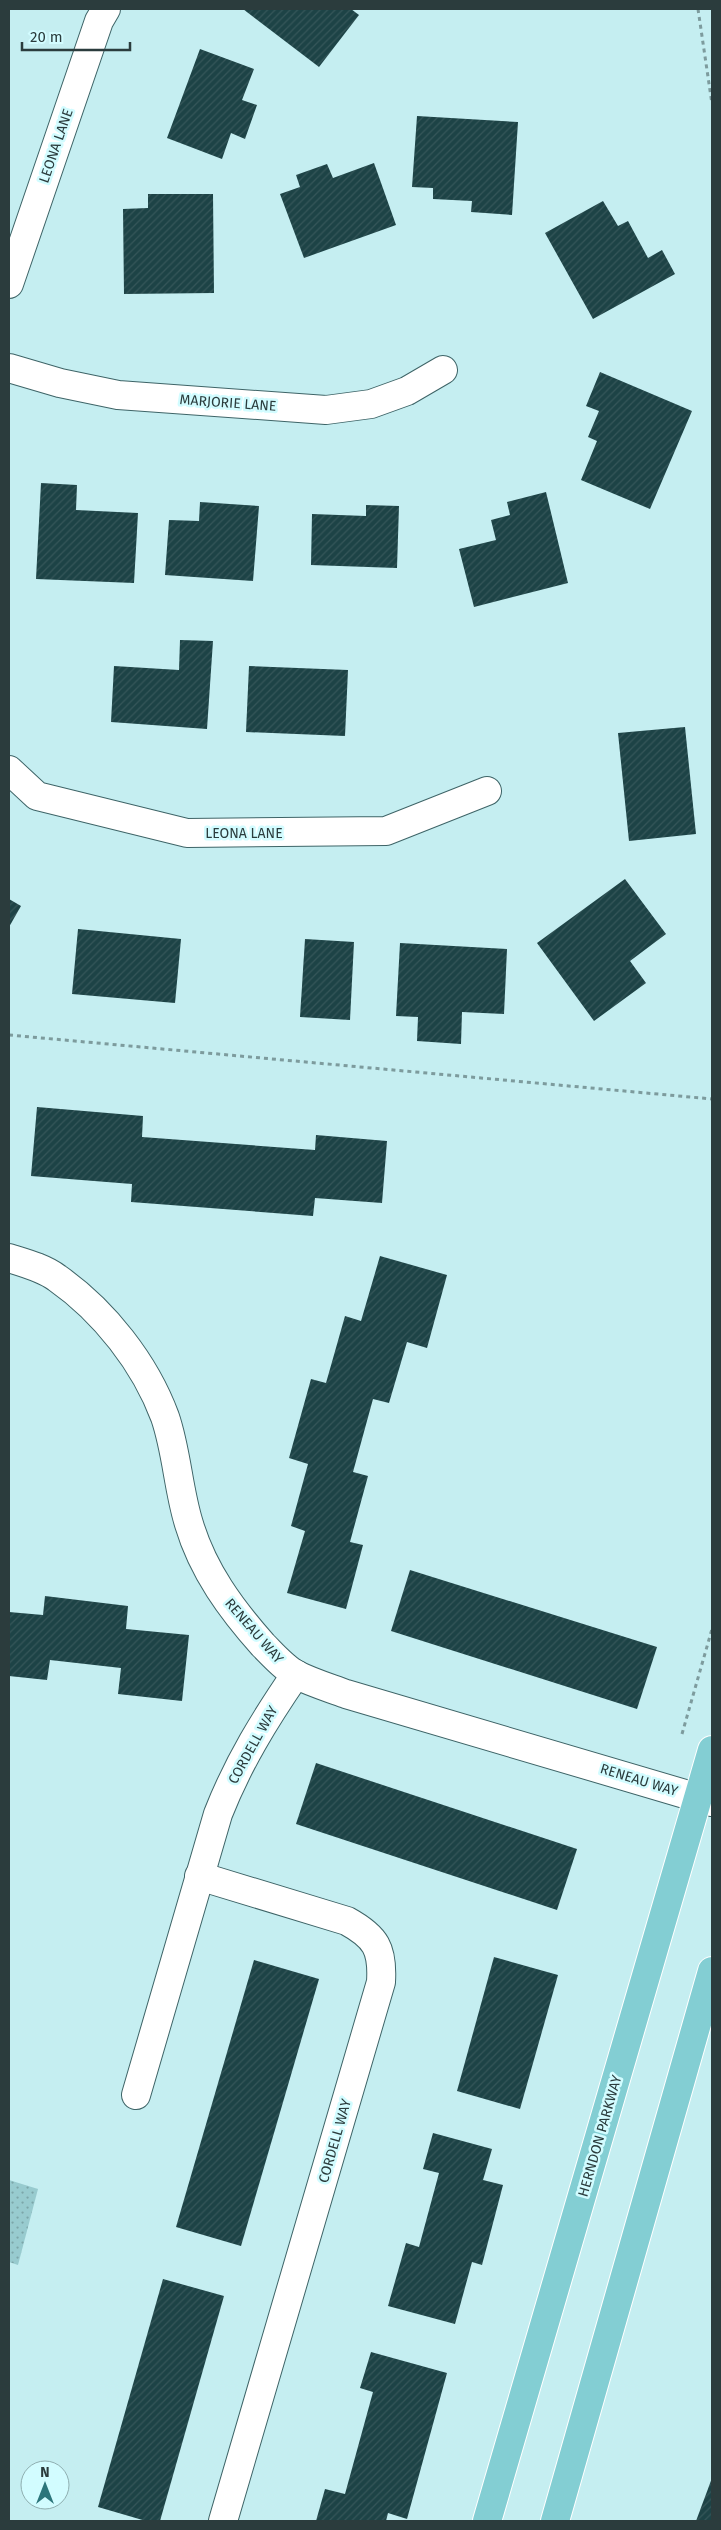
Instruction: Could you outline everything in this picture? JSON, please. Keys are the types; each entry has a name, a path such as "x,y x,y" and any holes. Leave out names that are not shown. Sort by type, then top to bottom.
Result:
{"main road":[{"name":"HERNDON PARKWAY","path":"487,2521 705,1800 712,1750"},
{"path":"555,2521 712,1971"}],"street":[{"name":"LEONA LANE","path":"9,284 99,21 106,9"},
{"name":"MARJORIE LANE","path":"9,368 60,383 118,395 326,410 371,404 407,391 443,370"},
{"name":"LEONA LANE","path":"9,770 37,796 187,833 386,831 486,791"},
{"name":"RENEAU WAY","path":"9,1258 29,1264 57,1277 112,1328 132,1355 164,1416 174,1448 189,1523 202,1557 226,1600 267,1649 296,1674 346,1694 705,1800"},
{"name":"CORDELL WAY","path":"136,2095 218,1814 232,1778 249,1745 296,1674"},
{"name":"CORDELL WAY","path":"199,1876 347,1921 365,1931 377,1945 382,1963 378,1992 223,2521"}],"path":[{"path":"698,9 712,104"},
{"path":"9,1035 712,1099"},
{"path":"666,1788 712,1628"}],"shaded area":[{"path":"9,2180 38,2189 18,2265 9,2262"}],"building":[{"path":"243,9 351,9 359,15 319,67"},
{"path":"200,49 254,69 242,100 257,105 245,139 231,133 222,159 167,138"},
{"path":"417,116 518,122 512,215 471,212 472,201 433,199 433,188 412,187"},
{"path":"374,163 396,225 304,258 280,194 300,187 296,175 327,164 333,178"},
{"path":"148,194 213,194 214,293 124,294 123,209 148,208"},
{"path":"603,201 618,226 628,221 648,258 662,250 675,274 593,319 545,233"},
{"path":"600,372 692,411 650,509 581,480 597,441 588,437 599,411 586,406"},
{"path":"41,483 77,485 76,510 138,513 134,583 36,579"},
{"path":"546,492 568,583 474,607 459,549 496,540 491,520 510,515 507,502"},
{"path":"200,502 259,506 253,581 165,575 169,520 199,521"},
{"path":"366,505 399,506 397,568 311,565 312,514 366,516"},
{"path":"180,640 213,641 207,729 111,722 114,666 179,670"},
{"path":"249,666 348,670 345,736 246,732"},
{"path":"685,727 696,834 629,841 618,733"},
{"path":"625,879 666,934 630,961 646,983 594,1021 537,943"},
{"path":"9,899 21,906 9,927"},
{"path":"78,929 181,939 175,1003 72,994"},
{"path":"305,939 354,942 350,1020 300,1017"},
{"path":"400,943 507,949 504,1014 462,1012 461,1044 417,1041 418,1017 396,1016"},
{"path":"37,1107 143,1116 142,1137 315,1150 316,1135 387,1141 382,1203 315,1198 313,1216 131,1202 132,1184 31,1176"},
{"path":"380,1256 447,1275 427,1348 407,1342 389,1403 373,1399 353,1472 368,1476 350,1542 363,1545 346,1609 287,1593 305,1531 291,1526 308,1464 289,1458 311,1379 326,1383 345,1316 361,1321"},
{"path":"410,1570 657,1647 637,1709 391,1631"},
{"path":"45,1596 128,1606 126,1629 189,1635 182,1701 118,1694 121,1668 50,1660 47,1680 9,1676 9,1612 43,1615"},
{"path":"316,1763 577,1849 557,1910 296,1824"},
{"path":"494,1957 558,1975 520,2109 457,2091"},
{"path":"254,1960 319,1979 241,2246 176,2227"},
{"path":"433,2133 492,2149 483,2180 503,2185 482,2265 472,2262 455,2324 388,2306 406,2243 419,2247 439,2173 423,2169"},
{"path":"163,2279 224,2296 160,2521 146,2521 98,2507"},
{"path":"371,2352 447,2373 407,2519 388,2513 386,2521 316,2521 325,2489 345,2494 373,2392 360,2388"},
{"path":"712,2478 712,2521 696,2521"}]}
